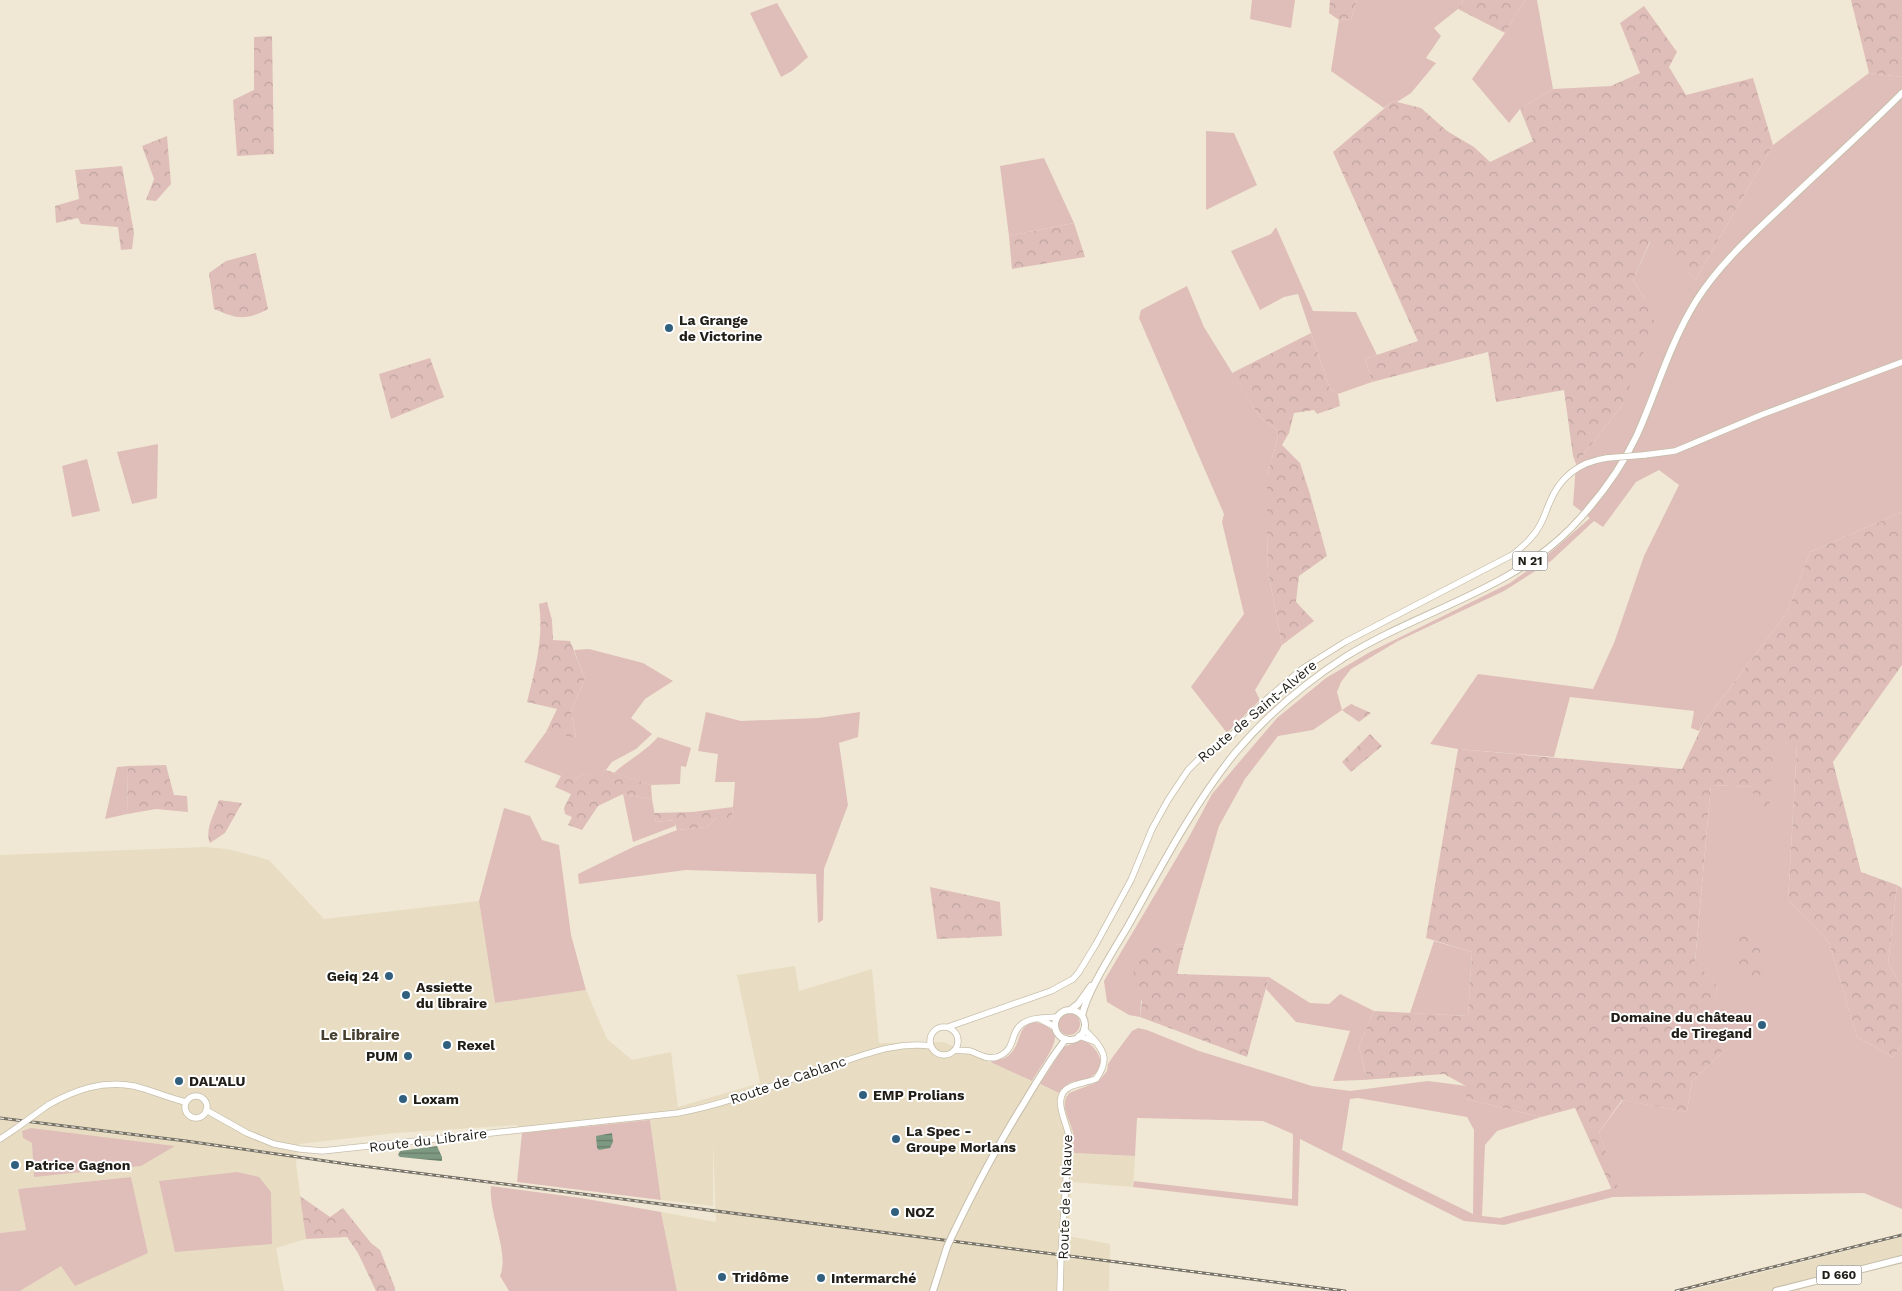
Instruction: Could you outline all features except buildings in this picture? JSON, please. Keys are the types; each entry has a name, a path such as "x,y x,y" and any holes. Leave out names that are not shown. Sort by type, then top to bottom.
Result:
{"main road":[{"name":"N 21","path":"1082,1016 1083,1008 1103,968 1207,792 1236,753 1278,709 1300,690 1346,657 1382,637 1506,577 1539,555 1570,530 1596,500 1616,472 1631,446 1681,328 1696,301 1711,281 1740,246 1902,93"},
{"name":"Route de Saint-Alvère","path":"948,1027 1051,991 1073,979 1080,972 1131,880 1152,829 1188,770 1200,758 1232,736 1267,698 1302,669 1345,642 1514,554 1541,524 1552,496 1567,476 1586,463 1607,458 1675,451 1762,414 1902,362"},
{"name":"N 21","path":"1070,1010 1078,1004 1103,968"},
{"path":"1040,1019 1055,1027 1059,1035 1066,1039 1079,1036 1084,1029 1084,1020 1078,1013 1070,1010 1062,1012 1057,1017 1055,1027"},
{"path":"917,1044 931,1046 942,1054 951,1053 954,1050 970,1051 987,1057 997,1057 1011,1048 1018,1028 1023,1023 1033,1019 1057,1017"},
{"path":"954,1050 958,1037 968,1019"},
{"path":"917,1044 931,1036 936,1029 948,1027 970,1051"},
{"path":"1084,1029 1095,1041"},
{"path":"1054,1054 1059,1035"},
{"path":"931,1036 931,1046"},
{"path":"1079,1036 1095,1041"},
{"path":"933,1291 952,1236 1000,1141 1054,1054 1066,1039"},
{"name":"Route de la Nauve","path":"1060,1291 1069,1137 1068,1127 1061,1112 1060,1102 1064,1092 1070,1086 1096,1079 1101,1072 1105,1058 1095,1041"},
{"name":"Route de Cablanc","path":"659,1115 706,1108 890,1047 917,1044"},
{"path":"0,1139 48,1105 71,1092 88,1087 120,1084 135,1086 186,1102"},
{"path":"198,1096 204,1100 206,1110 198,1117 192,1117 185,1109 186,1102 190,1098 198,1096"},
{"name":"Route du Libraire","path":"206,1110 263,1140 290,1148 322,1151 659,1115"},
{"name":"D 660","path":"1776,1291 1902,1259"}],"shaded area":[{"path":"206,847 227,849 269,860 324,919 479,901 495,1003 586,990 607,1039 632,1060 671,1052 678,1107 760,1083 737,975 795,966 799,991 872,969 879,1043 944,1042 1071,1098 1074,1153 1135,1156 1133,1187 1072,1182 1068,1236 1110,1244 1109,1291 677,1291 661,1212 716,1222 713,1143 713,1206 661,1200 650,1120 522,1133 517,1125 396,1133 299,1144 296,1163 306,1239 276,1248 284,1291 20,1291 61,1266 148,1253 131,1177 18,1189 26,1230 0,1233 0,855"},
{"path":"612,1133 613,1142 610,1148 599,1150 597,1148 596,1136"},
{"path":"437,1146 442,1161 400,1157 398,1155 400,1151"},
{"path":"1902,1237 1902,1263 1800,1289 1800,1291 1688,1291"}],"green space":[{"path":"1252,0 1295,0 1291,28 1250,19"},
{"path":"1330,0 1357,0 1351,19 1339,20 1329,13"},
{"path":"1357,0 1463,0 1458,9 1434,28 1441,36 1426,58 1436,63 1411,93 1397,102 1393,101 1384,108 1331,71 1339,20 1351,19"},
{"path":"1463,0 1525,0 1505,33 1458,9"},
{"path":"1525,0 1537,0 1553,89 1520,109 1509,123 1472,79 1505,33"},
{"path":"1851,0 1902,0 1902,77 1869,73"},
{"path":"777,3 808,57 792,71 781,77 750,13"},
{"path":"1644,6 1677,52 1669,67 1686,95 1753,78 1773,145 1696,279 1650,241 1633,280 1646,301 1655,323 1623,404 1576,464 1573,456 1564,390 1496,402 1488,352 1372,382 1365,359 1418,341 1333,152 1393,101 1421,108 1447,131 1474,147 1490,162 1533,141 1520,109 1553,89 1611,86 1640,73 1620,23"},
{"path":"272,36 274,154 237,156 233,100 254,90 254,37"},
{"path":"1869,73 1902,77 1902,512 1810,552 1787,613 1699,731 1691,728 1694,711 1570,697 1554,757 1458,749 1430,744 1478,674 1593,689 1614,643 1644,556 1679,485 1659,470 1636,482 1603,527 1594,521 1551,561 1504,591 1398,641 1351,669 1341,682 1337,692 1342,710 1313,730 1278,736 1245,779 1219,826 1184,945 1145,942 1140,1017 1129,1015 1107,1002 1104,981 1189,837 1212,794 1277,718 1326,678 1370,652 1510,583 1538,563 1590,518 1573,505 1576,464 1623,404 1646,301 1633,280 1651,240 1696,279 1773,145"},
{"path":"1206,131 1234,133 1257,185 1206,210"},
{"path":"167,136 171,184 156,201 146,200 154,179 142,146"},
{"path":"1044,158 1074,223 1009,236 1000,166"},
{"path":"122,166 134,233 132,249 121,250 118,227 81,224 78,218 56,223 55,206 79,199 75,170"},
{"path":"1074,223 1085,257 1012,269 1009,236"},
{"path":"1276,227 1313,311 1356,312 1377,355 1365,359 1372,382 1338,394 1330,389 1298,294 1284,297 1260,310 1231,251 1271,234"},
{"path":"256,253 268,309 247,317 235,317 214,309 209,273 226,261"},
{"path":"1187,286 1204,327 1259,416 1278,431 1267,475 1267,531 1268,571 1282,645 1255,690 1260,700 1227,733 1191,687 1244,614 1222,522 1224,514 1139,318 1141,310"},
{"path":"1311,333 1330,389 1338,394 1340,406 1317,414 1314,410 1294,413 1289,433 1282,445 1300,463 1327,556 1299,576 1296,602 1314,621 1282,645 1268,571 1267,531 1267,475 1278,431 1259,416 1232,373"},
{"path":"430,358 444,397 391,419 379,374"},
{"path":"158,444 157,498 132,504 117,452"},
{"path":"87,459 100,511 72,517 62,466"},
{"path":"1902,512 1902,665 1833,762 1861,872 1897,885 1888,964 1902,987 1902,1045 1893,1057 1857,1037 1829,942 1788,900 1797,746 1774,745 1769,808 1755,805 1752,787 1711,785 1695,961 1718,987 1708,1025 1725,1032 1721,1054 1692,1081 1687,1112 1622,1100 1599,1132 1618,1187 1612,1190 1575,1108 1541,1117 1466,1099 1466,1086 1444,1074 1363,1080 1366,1075 1359,1046 1374,1011 1468,1016 1472,952 1426,938 1458,749 1682,769 1704,722 1787,613 1810,552"},
{"path":"547,602 552,620 553,640 570,641 585,679 571,711 576,738 546,732 557,709 527,702 540,641 539,604"},
{"path":"589,649 643,663 673,681 645,699 631,718 652,734 636,749 612,762 599,779 584,774 576,779 564,771 561,776 524,762 546,732 576,737 571,711 585,679 574,650"},
{"path":"1351,704 1371,713 1359,722 1342,710"},
{"path":"706,712 741,721 818,718 860,712 858,737 839,743 848,805 824,869 823,920 818,923 816,874 686,870 579,884 578,874 633,847 677,830 706,827 717,818 732,818 735,782 715,782 718,754 698,751"},
{"path":"1370,734 1382,746 1351,772 1342,762"},
{"path":"658,737 691,748 686,767 681,766 680,784 651,785 614,773 648,747"},
{"path":"1773,745 1797,745 1788,900 1829,942 1857,1037 1893,1057 1902,1045 1902,1209 1864,1193 1613,1197 1504,1225 1464,1221 1300,1139 1298,1206 1133,1187 1134,1181 1292,1199 1293,1134 1263,1121 1137,1118 1135,1156 1074,1153 1073,1132 1065,1108 1066,1098 1069,1093 1095,1083 1101,1078 1107,1071 1108,1064 1112,1058 1132,1031 1138,1028 1199,1051 1312,1086 1350,1091 1428,1081 1467,1086 1466,1099 1541,1117 1497,1131 1485,1145 1482,1216 1500,1218 1617,1187 1599,1132 1623,1100 1687,1112 1692,1081 1721,1054 1707,1025 1718,987 1695,962 1711,785 1753,787","holes":["1358,1098 1467,1117 1474,1130 1473,1214 1342,1150 1350,1099"]},
{"path":"166,765 174,795 187,796 188,812 156,809 127,814 128,766"},
{"path":"128,766 127,814 105,819 117,767"},
{"path":"564,770 576,779 584,774 599,778 606,770 651,785 652,799 623,794 598,806 582,830 568,825 572,817 565,814 564,808 571,794 555,787"},
{"path":"623,794 652,799 656,822 675,820 675,826 633,842"},
{"path":"219,800 242,803 225,833 210,843 208,838 209,827"},
{"path":"733,807 732,818 717,818 706,827 677,830 674,820 656,822 654,813 692,812"},
{"path":"504,808 530,816 542,840 559,845 571,935 586,990 495,1003 479,901"},
{"path":"1897,885 1902,888 1902,987 1888,964"},
{"path":"930,887 1000,902 1002,936 937,939"},
{"path":"1744,932 1756,937 1762,957 1761,973 1759,977 1752,981 1738,974 1732,964 1739,938"},
{"path":"1145,941 1184,945 1177,974 1269,977 1247,1057 1140,1017 1142,1001 1130,989 1134,970"},
{"path":"1434,941 1472,952 1468,1016 1410,1013"},
{"path":"1269,977 1310,1003 1329,1004 1340,994 1374,1011 1359,1046 1366,1076 1363,1080 1333,1081 1350,1031 1296,1022 1266,989"},
{"path":"1069,1013 1077,1016 1080,1024 1077,1032 1069,1035 1061,1032 1058,1024 1061,1016"},
{"path":"1036,1022 1051,1029 1055,1037 1049,1053 1032,1081 990,1062 1002,1059 1010,1054 1026,1026"},
{"path":"1082,1040 1092,1046 1099,1056 1100,1067 1097,1072 1086,1079 1071,1082 1059,1093 1040,1084 1064,1047"},
{"path":"650,1120 661,1200 517,1182 522,1133"},
{"path":"31,1128 175,1146 141,1166 34,1177 32,1143 23,1138 22,1131"},
{"path":"237,1172 259,1177 271,1192 272,1244 175,1252 159,1181"},
{"path":"131,1177 148,1253 75,1286 61,1266 20,1291 0,1291 0,1233 26,1230 18,1189"},
{"path":"491,1186 581,1198 661,1212 677,1291 509,1291 500,1276 502,1267 501,1245 493,1209"},
{"path":"300,1196 330,1217 343,1208 371,1243 380,1250 395,1291 376,1291 358,1253 347,1237 306,1239"}],"railway":[{"path":"0,1118 1345,1291"},
{"path":"1676,1291 1902,1235"}],"place":[{"name":"La Grange de Victorine","path":"669,328"},
{"name":"Geiq 24","path":"389,976"},
{"name":"Assiette du libraire","path":"406,995"},
{"name":"Domaine du château de Tiregand","path":"1762,1025"},
{"name":"Rexel","path":"447,1045"},
{"name":"PUM","path":"408,1056"},
{"name":"DAL'ALU","path":"179,1081"},
{"name":"EMP Prolians","path":"863,1095"},
{"name":"Loxam","path":"403,1099"},
{"name":"La Spec - Groupe Morlans","path":"896,1139"},
{"name":"Patrice Gagnon","path":"15,1165"},
{"name":"NOZ","path":"895,1212"},
{"name":"Tridôme","path":"722,1277"},
{"name":"Intermarché","path":"821,1278"}],"district":[{"name":"Le Libraire","path":"360,1035"}]}
